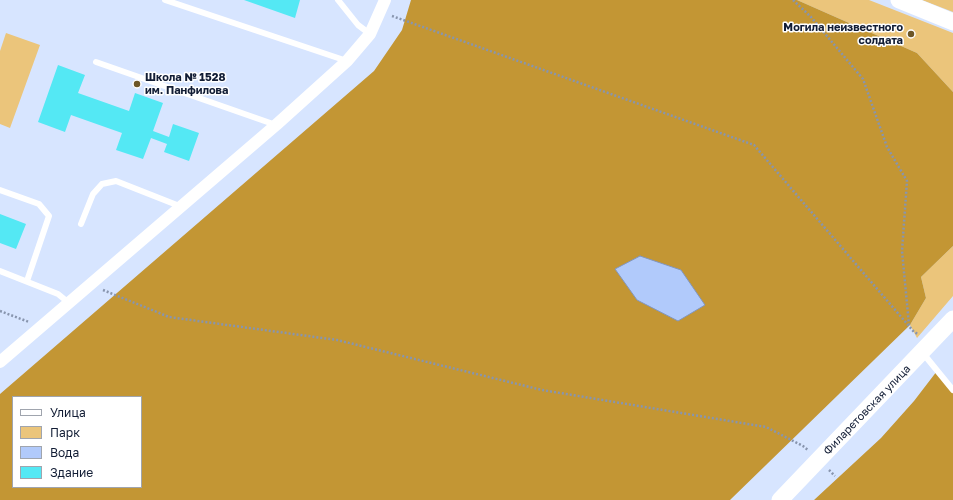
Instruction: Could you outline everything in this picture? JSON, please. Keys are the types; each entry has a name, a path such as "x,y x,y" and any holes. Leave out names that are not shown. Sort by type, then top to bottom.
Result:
{"street":[{"path":"0,362 182,207 347,61 370,34 385,0"},
{"path":"899,0 953,22"},
{"name":"Филаретовская улица","path":"780,500 953,319"}],"lane":[{"path":"165,0 347,61"},
{"path":"338,0 358,25 370,34"},
{"path":"96,62 276,125"},
{"path":"81,224 93,194 102,184 116,181 182,207"},
{"path":"0,190 39,204 49,216 27,281"},
{"path":"0,271 58,294 69,304"},
{"path":"927,347 953,390"}],"path":[{"path":"793,0 811,17 863,79 887,148 907,181 902,251 909,326"},
{"path":"380,12 754,145 927,347"},
{"path":"91,285 169,316 337,340 542,390 766,427 803,446"},
{"path":"0,311 42,327"}],"green space":[{"path":"797,0 869,0 953,33 953,92 917,53"},
{"path":"922,0 953,0 953,12"},
{"path":"6,33 40,45 10,128 0,124 0,51"},
{"path":"953,246 953,296 917,338 910,325 926,298 921,277"}],"shaded area":[{"path":"411,0 797,0 917,53 953,92 953,246 921,277 926,298 910,325 730,500 0,500 0,394 374,71 402,30"},
{"path":"937,371 953,390 953,500 814,500 881,438 914,401"}],"water":[{"path":"640,256 681,270 705,305 678,321 637,300 615,269"}],"building":[{"path":"244,0 300,0 295,18"},
{"path":"58,65 85,75 78,93 129,111 135,93 163,103 153,131 169,137 173,124 199,133 189,161 164,152 167,144 151,138 143,159 116,150 122,133 71,115 65,132 38,122"},
{"path":"0,214 26,224 16,249 0,243"}],"place":[{"name":"Могила неизвестного солдата","path":"911,34"},
{"name":"Школа № 1528 им. Панфилова","path":"137,84"}]}
